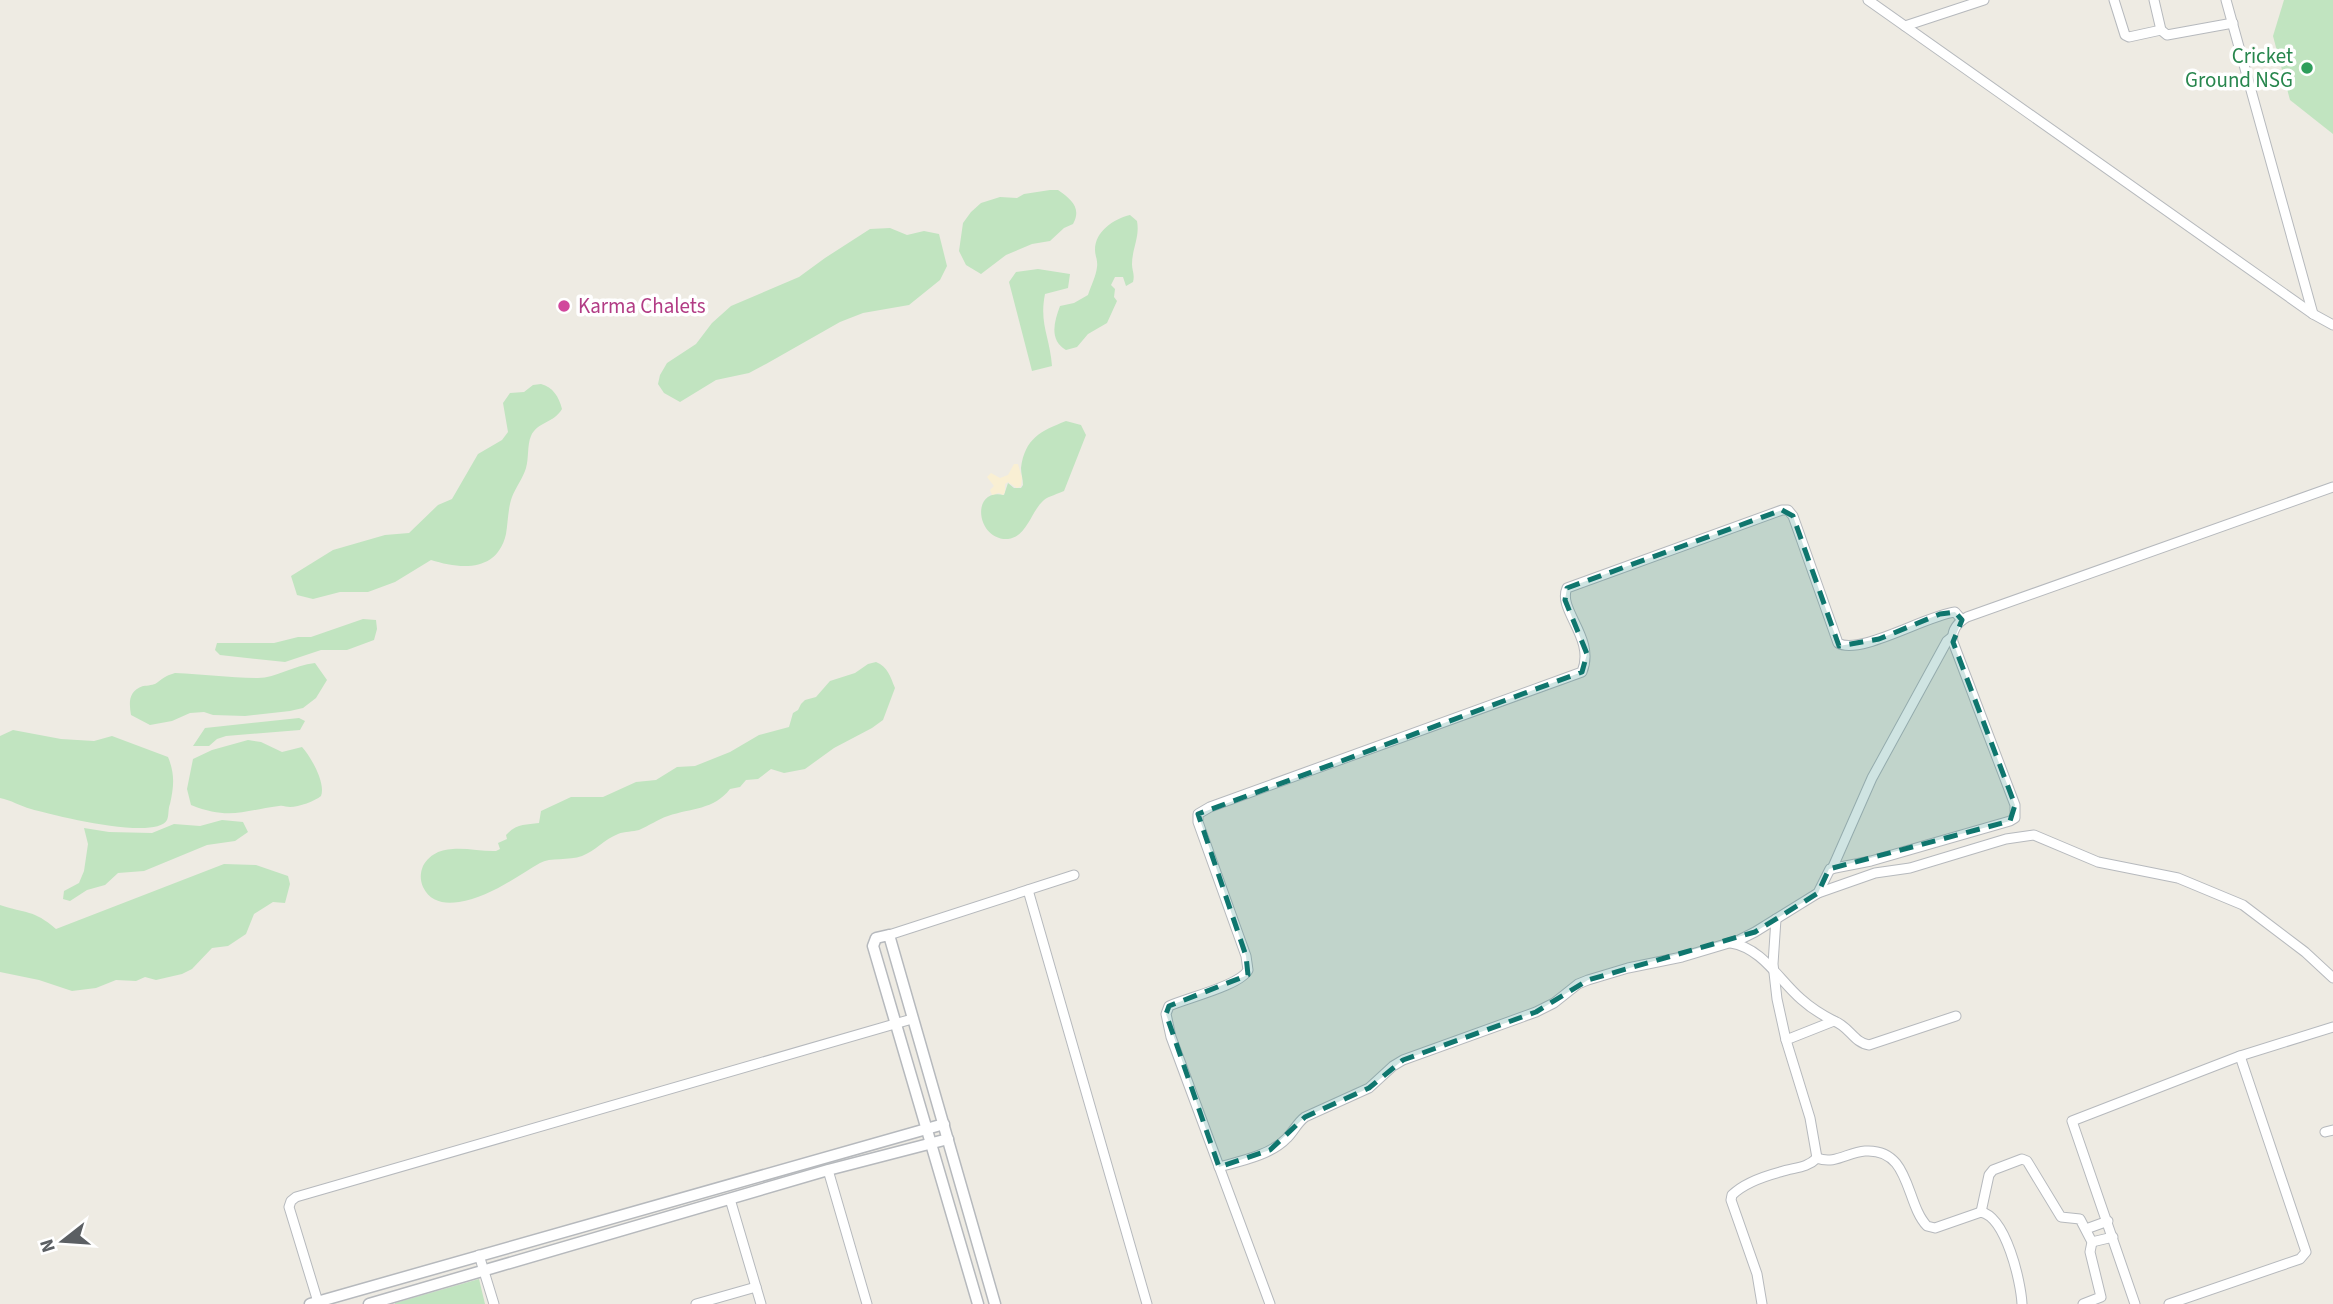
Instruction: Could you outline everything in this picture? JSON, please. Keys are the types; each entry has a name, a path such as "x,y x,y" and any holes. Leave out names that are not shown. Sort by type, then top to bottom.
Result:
{"street":[{"path":"1868,0 2313,314 2333,325"},
{"path":"1905,26 1984,0"},
{"path":"2114,0 2125,35 2129,37 2161,30 2172,36 2233,23"},
{"path":"2154,0 2161,30"},
{"path":"2226,0 2313,314"},
{"path":"1818,893 1832,869 1872,778 1947,641 1952,637 1956,625 1962,620 2333,487"},
{"path":"1270,1304 1171,1037 1166,1014 1170,1006 1231,984 1242,978 1248,970 1246,956 1198,822 1198,814 1210,807 1582,672 1587,654 1584,641 1565,600 1567,588 1782,510 1788,510 1793,516 1838,643 1851,647 1879,639 1940,614 1955,612 1962,620"},
{"path":"1832,869 1935,843 2015,818 2015,805 1979,715 1952,637"},
{"path":"1219,1167 1270,1150 1286,1139 1297,1123 1305,1117 1369,1088 1393,1066 1404,1060 1536,1012 1554,1003 1578,984 1729,943 1755,932 1818,893 1875,873 1910,868 2006,839 2034,835 2098,862 2178,878 2243,905 2305,952 2333,978"},
{"path":"978,1304 873,946 876,938 1074,875"},
{"path":"1028,890 1147,1304"},
{"path":"1776,919 1773,970 1777,999 1818,1158"},
{"path":"889,935 995,1304"},
{"path":"1729,943 1747,948 1773,970 1799,998 1815,1011 1844,1026 1859,1042 1869,1045 1956,1016"},
{"path":"912,1019 296,1197 289,1207 314,1303 944,1124"},
{"path":"1786,1040 1834,1021"},
{"path":"2135,1304 2072,1121 2240,1056 2333,1027"},
{"path":"2169,1304 2300,1259 2306,1252 2240,1056"},
{"path":"369,1304 828,1170 948,1139"},
{"path":"1762,1304 1757,1274 1731,1200 1732,1195 1745,1186 1779,1172 1809,1165 1818,1158 1832,1161 1868,1150 1890,1158 1903,1174 1919,1214 1929,1228 1981,1212 1993,1218 2005,1237 2022,1291 2022,1304"},
{"path":"1981,1212 1989,1175 1993,1170 2022,1159 2030,1165 2061,1217 2080,1219 2092,1242 2090,1252 2103,1300 2082,1304"},
{"path":"828,1170 867,1304"},
{"path":"730,1199 761,1304"},
{"path":"2086,1229 2108,1222"},
{"path":"2092,1242 2113,1237"},
{"path":"479,1255 494,1304"},
{"path":"696,1304 756,1287"}],"highlighted area":[{"path":"1782,510 1793,516 1839,646 1879,639 1940,614 1955,612 1962,620 1953,642 2015,805 2010,821 1829,869 1818,893 1755,932 1588,980 1536,1012 1403,1060 1369,1088 1305,1117 1270,1150 1219,1167 1166,1014 1169,1006 1248,975 1246,956 1198,814 1582,672 1587,654 1565,600 1567,588"}],"green space":[{"name":"Cricket Ground NSG","path":"2284,0 2333,0 2333,134 2290,100 2273,36"},
{"path":"1058,190 1074,204 1076,213 1073,224 1064,228 1050,241 1032,244 1006,255 981,274 966,265 959,251 963,223 981,203 1000,197 1017,198 1024,194"},
{"path":"1130,215 1137,221 1138,227 1132,259 1133,282 1126,286 1123,277 1115,277 1111,285 1115,289 1114,297 1117,301 1107,323 1088,334 1077,347 1066,350 1057,341 1054,330 1060,306 1074,303 1088,295 1096,270 1095,250 1098,237 1112,223"},
{"path":"890,228 907,235 924,231 939,234 947,266 940,280 909,305 863,313 840,322 749,373 716,380 680,402 664,393 658,384 667,363 696,344 712,323 731,306 799,277 870,229"},
{"path":"1038,269 1070,274 1068,288 1045,294 1044,322 1052,366 1032,371 1009,282 1016,272"},
{"path":"541,384 555,393 562,409 531,436 526,468 511,501 506,534 495,556 486,562 465,566 431,560 395,582 368,592 340,592 313,599 297,595 291,576 333,550 385,535 409,533 438,505 452,499 478,454 502,440 508,432 503,403 510,393 524,392 533,385"},
{"path":"1066,421 1081,425 1086,435 1064,491 1044,500 1020,534 1008,539 989,532 981,515 986,499 993,495 1004,495 1008,483 1014,488 1021,488 1023,458 1030,443 1042,432"},
{"path":"363,619 376,620 374,640 347,650 321,650 285,662 220,655 215,650 217,643 274,643 311,637"},
{"path":"876,662 886,669 895,688 883,720 834,748 805,769 784,773 771,769 758,779 746,780 740,787 730,789 709,805 664,817 639,830 618,834 582,856 544,861 470,900 453,903 438,901 429,896 423,887 423,866 437,852 457,849 496,851 500,849 498,843 507,839 506,835 514,828 539,823 541,811 571,797 603,797 636,782 656,780 677,767 695,766 730,752 759,735 789,727 793,713 801,704 816,697 830,681 855,673"},
{"path":"315,663 327,680 316,698 303,708 245,716 190,713 172,721 150,725 131,715 132,694 138,688 155,684 175,673 258,678"},
{"path":"299,718 305,721 300,730 226,736 209,746 193,746 205,728"},
{"path":"13,730 61,739 94,741 112,736 168,757 173,780 167,820 159,826 144,828 103,825 42,812 0,798 0,736"},
{"path":"248,740 261,742 282,752 302,747 320,777 321,796 298,806 235,813 204,810 191,805 187,789 193,759 212,750"},
{"path":"222,820 243,822 248,832 235,841 207,845 144,871 118,873 105,885 87,890 70,901 63,899 64,891 79,883 84,871 88,844 84,828 109,832 152,833 174,824 200,826"},
{"path":"224,864 256,865 288,876 290,884 285,903 273,902 254,914 246,934 228,946 212,948 192,969 182,974 156,980 145,977 136,981 116,980 96,988 72,991 39,980 0,972 0,905 35,915 56,929"},
{"path":"479,1279 485,1304 395,1304 395,1303"}],"sand":[{"path":"1014,464 1018,464 1021,486 1017,488 1008,482 1003,495 992,495 990,490 994,486 987,477 991,473 1000,478 1008,475"}],"place":[{"name":"Cricket Ground NSG","path":"2307,68"},
{"name":"Karma Chalets","path":"564,306"}]}
